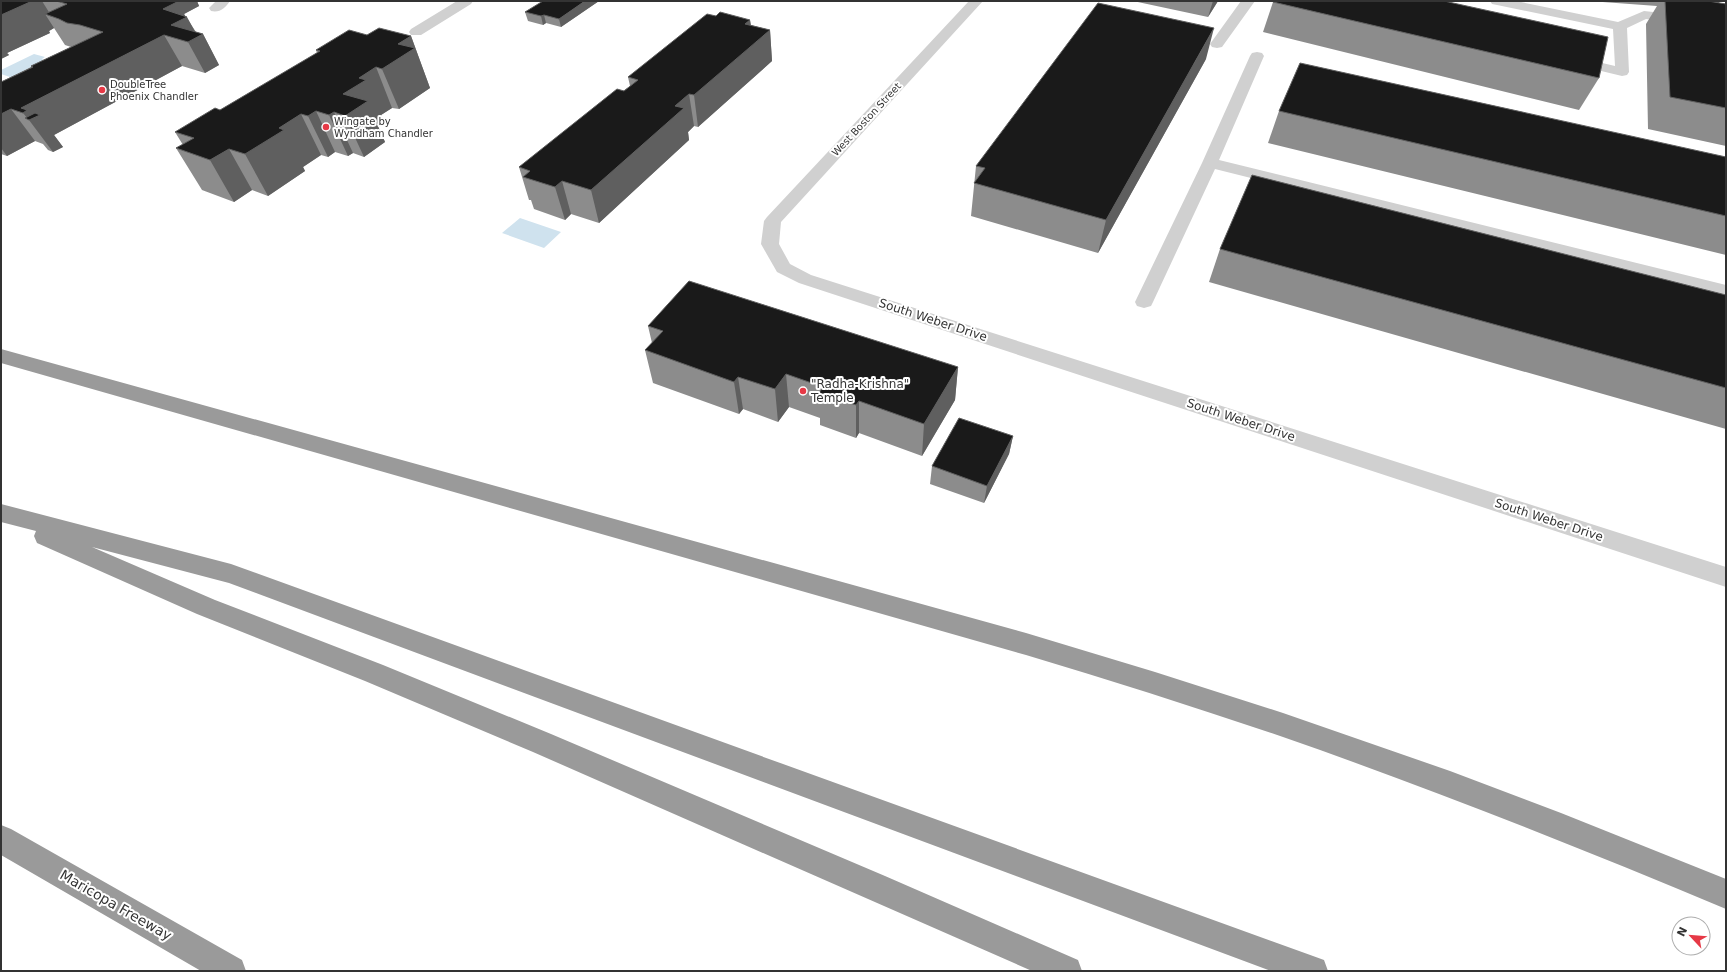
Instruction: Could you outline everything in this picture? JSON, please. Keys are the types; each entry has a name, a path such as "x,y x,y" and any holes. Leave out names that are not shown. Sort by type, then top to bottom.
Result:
{"highway":[{"path":"1,356 996,636 1140,679 1282,724 1516,809 1726,894"},
{"path":"1,514 231,574 1313,971"},
{"path":"1,517 206,607 542,743 875,886 1067,971"},
{"name":"Maricopa Freeway","path":"1,839 231,971"}],"street":[{"path":"416,32 466,1"},
{"name":"West Boston Street","path":"770,244 773,221 976,1"},
{"path":"1218,44 1248,1"},
{"path":"1497,1 1620,26 1644,15 1726,24"},
{"path":"1561,57 1622,72 1620,26"},
{"path":"1144,302 1210,163 1257,56"},
{"path":"1210,163 1726,292"},
{"name":"South Weber Drive","path":"770,244 783,268 805,278 1726,577"}],"water":[{"path":"34,54 45,57 42,59 49,62 22,81 1,74 1,70"},
{"path":"520,218 561,232 544,248 502,233"}],"building":[{"path":"1,1 27,1 30,2 1,15"},
{"path":"56,1 173,1 177,2 163,9 187,17 171,25 203,34 188,42 164,35 21,108 27,110 23,113 11,109 1,114 1,82 103,32 80,25 67,23 45,14 67,4"},
{"path":"543,1 585,1 559,19 525,12"},
{"path":"1444,1 1608,37 1599,78 1273,2"},
{"path":"1665,1 1708,1 1726,4 1726,108 1670,97"},
{"path":"1098,3 1214,28 1106,220 974,183 985,168 976,166"},
{"path":"720,12 750,20 745,24 770,30 694,95 689,94 675,106 684,108 591,190 562,181 555,187 523,177 530,171 519,167 617,89 624,91 638,80 628,77 707,14 716,16"},
{"path":"379,28 411,36 398,44 415,48 382,69 376,67 359,78 366,80 343,94 368,101 345,116 334,112 329,115 316,111 308,116 301,114 279,128 284,130 245,154 229,149 210,160 176,148 194,138 175,132 215,108 220,110 320,51 316,50 349,30 367,35"},
{"path":"1300,63 1726,157 1726,216 1279,111"},
{"path":"35,113 40,115 29,120 25,118"},
{"path":"1252,175 1726,295 1726,388 1220,249"},
{"path":"689,281 958,367 924,424 859,401 856,405 819,393 823,387 786,374 775,389 738,377 734,382 645,350 663,331 648,326"},
{"path":"959,418 1013,436 987,486 932,466"}],"place":[{"name":"DoubleTree Phoenix Chandler","path":"102,90"},
{"name":"Wingate by Wyndham Chandler","path":"326,127"},
{"name":"\"Radha-Krishna\" Temple","path":"803,391"}]}
